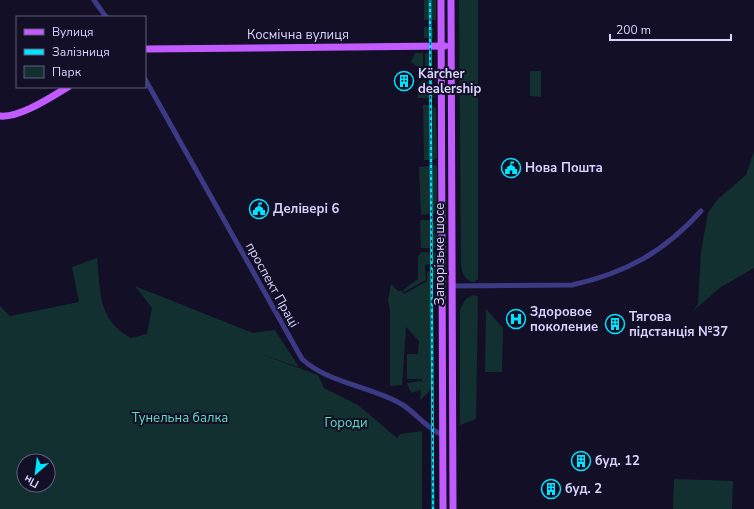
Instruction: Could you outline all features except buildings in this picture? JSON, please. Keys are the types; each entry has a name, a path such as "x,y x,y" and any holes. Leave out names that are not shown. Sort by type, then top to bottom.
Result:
{"main road":[{"name":"Запорізьке шосе","path":"441,0 443,509"},
{"name":"Запорізьке шосе","path":"451,0 453,509"},
{"name":"Космічна вулиця","path":"146,49 451,45"},
{"path":"0,116 6,117 21,112 66,88"},
{"path":"442,286 452,286"},
{"path":"443,435 453,434"}],"street":[{"path":"94,0 105,16"},
{"name":"проспект Праці","path":"146,81 302,359 313,368 397,402 412,411 433,430 443,435"},
{"path":"452,286 572,285 598,278 626,268 652,254 684,229 701,211"}],"green space":[{"path":"424,0 436,0 436,20 424,20"},
{"path":"459,0 478,0 478,279 474,282 468,280 464,276 461,264"},
{"path":"424,27 433,28 433,38 424,38"},
{"path":"415,53 423,53 423,71 411,62"},
{"path":"425,53 431,54 431,73 425,72"},
{"path":"530,71 541,71 541,97 530,96"},
{"path":"422,80 433,83 434,98 418,98 418,85"},
{"path":"423,105 432,105 436,108 437,158 434,160 424,160"},
{"path":"754,151 754,268 721,287 693,311 698,304 701,251 708,213 717,200 746,175"},
{"path":"437,165 437,213 421,215 419,167"},
{"path":"429,220 437,224 438,244 435,248 421,248 420,221"},
{"path":"421,252 436,253 437,263 425,265 426,280 404,292 403,290 418,279 418,257"},
{"name":"Тунельна балка","path":"97,258 101,294 106,314 120,331 131,338 147,334 152,308 135,286 253,333 275,330 299,367 260,354 318,375 324,388 358,405 397,438 400,434 422,431 422,509 0,509 0,306 10,316 79,302 72,267"},
{"path":"437,265 437,277 432,280 431,388 420,400 421,390 411,393 407,383 422,381 421,377 421,379 407,379 407,354 418,354 419,341 406,327 402,385 390,386 390,311 388,300 391,284 398,291 402,291 404,294 427,281 427,273 433,266"},
{"path":"472,295 478,296 476,419 460,425 460,310 465,300"},
{"path":"486,309 503,328 502,372 485,372"},
{"path":"674,479 733,481 732,509 673,509"}],"railway":[{"path":"430,0 433,509"}],"place":[{"name":"Kärcher dealership","path":"404,81"},
{"name":"Нова Пошта","path":"511,168"},
{"name":"Делівері 6","path":"259,209"},
{"name":"Здоровое поколение","path":"516,319"},
{"name":"Тягова пiдстанцiя №37","path":"615,324"},
{"name":"буд. 12","path":"581,461"},
{"name":"буд. 2","path":"551,489"}],"park label":[{"name":"Городи","path":"346,423"}]}
